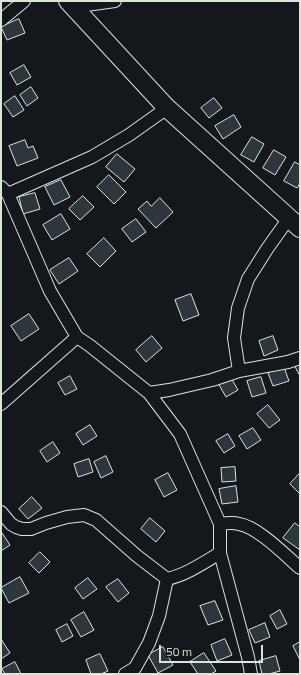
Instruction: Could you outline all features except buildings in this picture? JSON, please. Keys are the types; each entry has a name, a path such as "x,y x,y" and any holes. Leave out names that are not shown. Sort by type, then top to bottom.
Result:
{"street":[{"path":"1,20 24,1"},
{"path":"70,4 115,1"},
{"path":"70,4 167,108 294,223 267,249 248,279 238,308 234,338 239,371"},
{"path":"167,108 129,135 92,157 5,191 50,291 77,337 149,393 180,434 220,524 220,553 248,657 251,674"},
{"path":"1,404 77,337"},
{"path":"149,393 212,380 239,371 288,362 300,358"},
{"path":"1,512 11,524 16,528 22,529 31,529 68,517 84,515 96,520 137,556 167,579"},
{"path":"220,524 240,524 252,529 267,539 300,568"},
{"path":"167,579 181,575 220,553"},
{"path":"125,674 135,668 149,643 159,616 167,579"}]}
